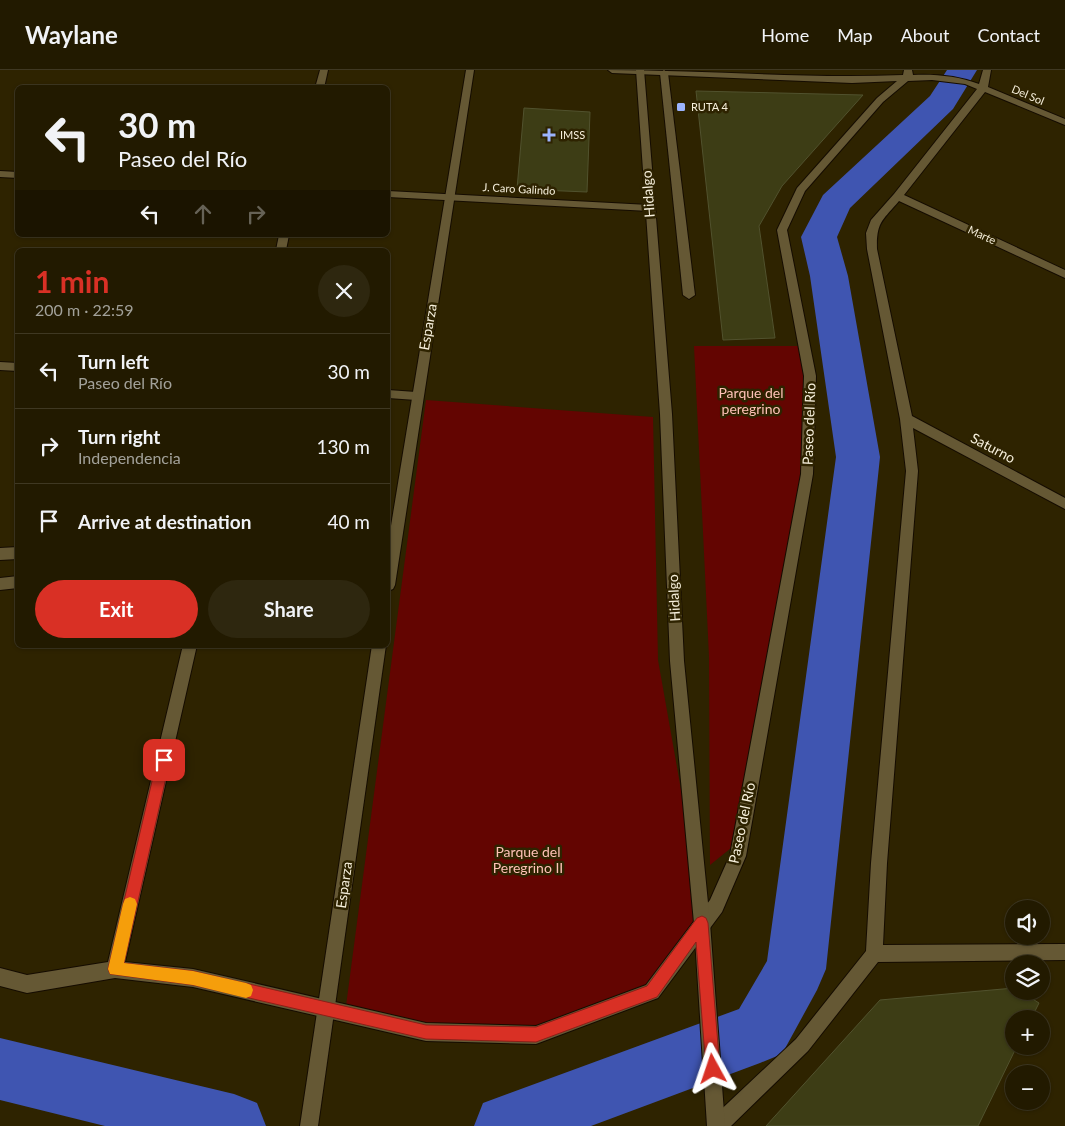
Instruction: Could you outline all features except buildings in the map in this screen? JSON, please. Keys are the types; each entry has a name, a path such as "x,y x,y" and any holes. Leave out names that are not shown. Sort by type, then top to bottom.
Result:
{"street":[{"path":"320,85 324,70"},
{"name":"Esparza","path":"390,555 392,512 416,396 451,197 470,70"},
{"name":"Del Sol","path":"612,70 852,80 908,73 968,82 1065,122"},
{"path":"717,1126 802,1045 874,954 879,863 912,471 906,419 872,249 871,233 875,222 898,196 983,88 987,70"},
{"name":"Hidalgo","path":"640,71 666,414 677,661 702,923 717,1126"},
{"path":"664,73 689,295"},
{"name":"Paseo del Río","path":"0,977 27,984 115,969 193,978 426,1032 536,1034 652,992 716,906 738,856 807,474 810,376 782,230 801,190 880,100 908,73"},
{"path":"0,174 15,175"},
{"name":"J. Caro Galindo","path":"390,194 649,208"},
{"name":"Marte","path":"898,196 1065,274"},
{"path":"0,366 15,367"},
{"path":"390,394 416,396"},
{"name":"Saturno","path":"906,419 1065,504"},
{"path":"0,554 15,552"},
{"path":"0,584 15,582"},
{"path":"115,969 189,648"},
{"name":"Esparza","path":"309,1126 379,648"},
{"path":"874,954 1065,952"}],"green space":[{"name":"Parque del peregrino","path":"694,346 802,346 808,377 801,492 736,844 710,865 709,656"},
{"name":"Parque del Peregrino II","path":"426,400 653,417 658,660 698,886 700,919 651,991 534,1029 428,1030 346,1006"}],"waterway":[{"path":"506,1126 760,1032 796,969 858,457 829,276 819,237 835,203 942,102 962,70"},
{"path":"0,1069 234,1126"}],"slow traffic":[{"path":"130,904 115,969 193,978 246,990"}],"place":[{"name":"RUTA 4","path":"681,107"},
{"name":"IMSS","path":"549,135"}],"route":[{"path":"164,760 115,969 193,978 426,1032 536,1034 652,992 702,923 713,1069"}]}
